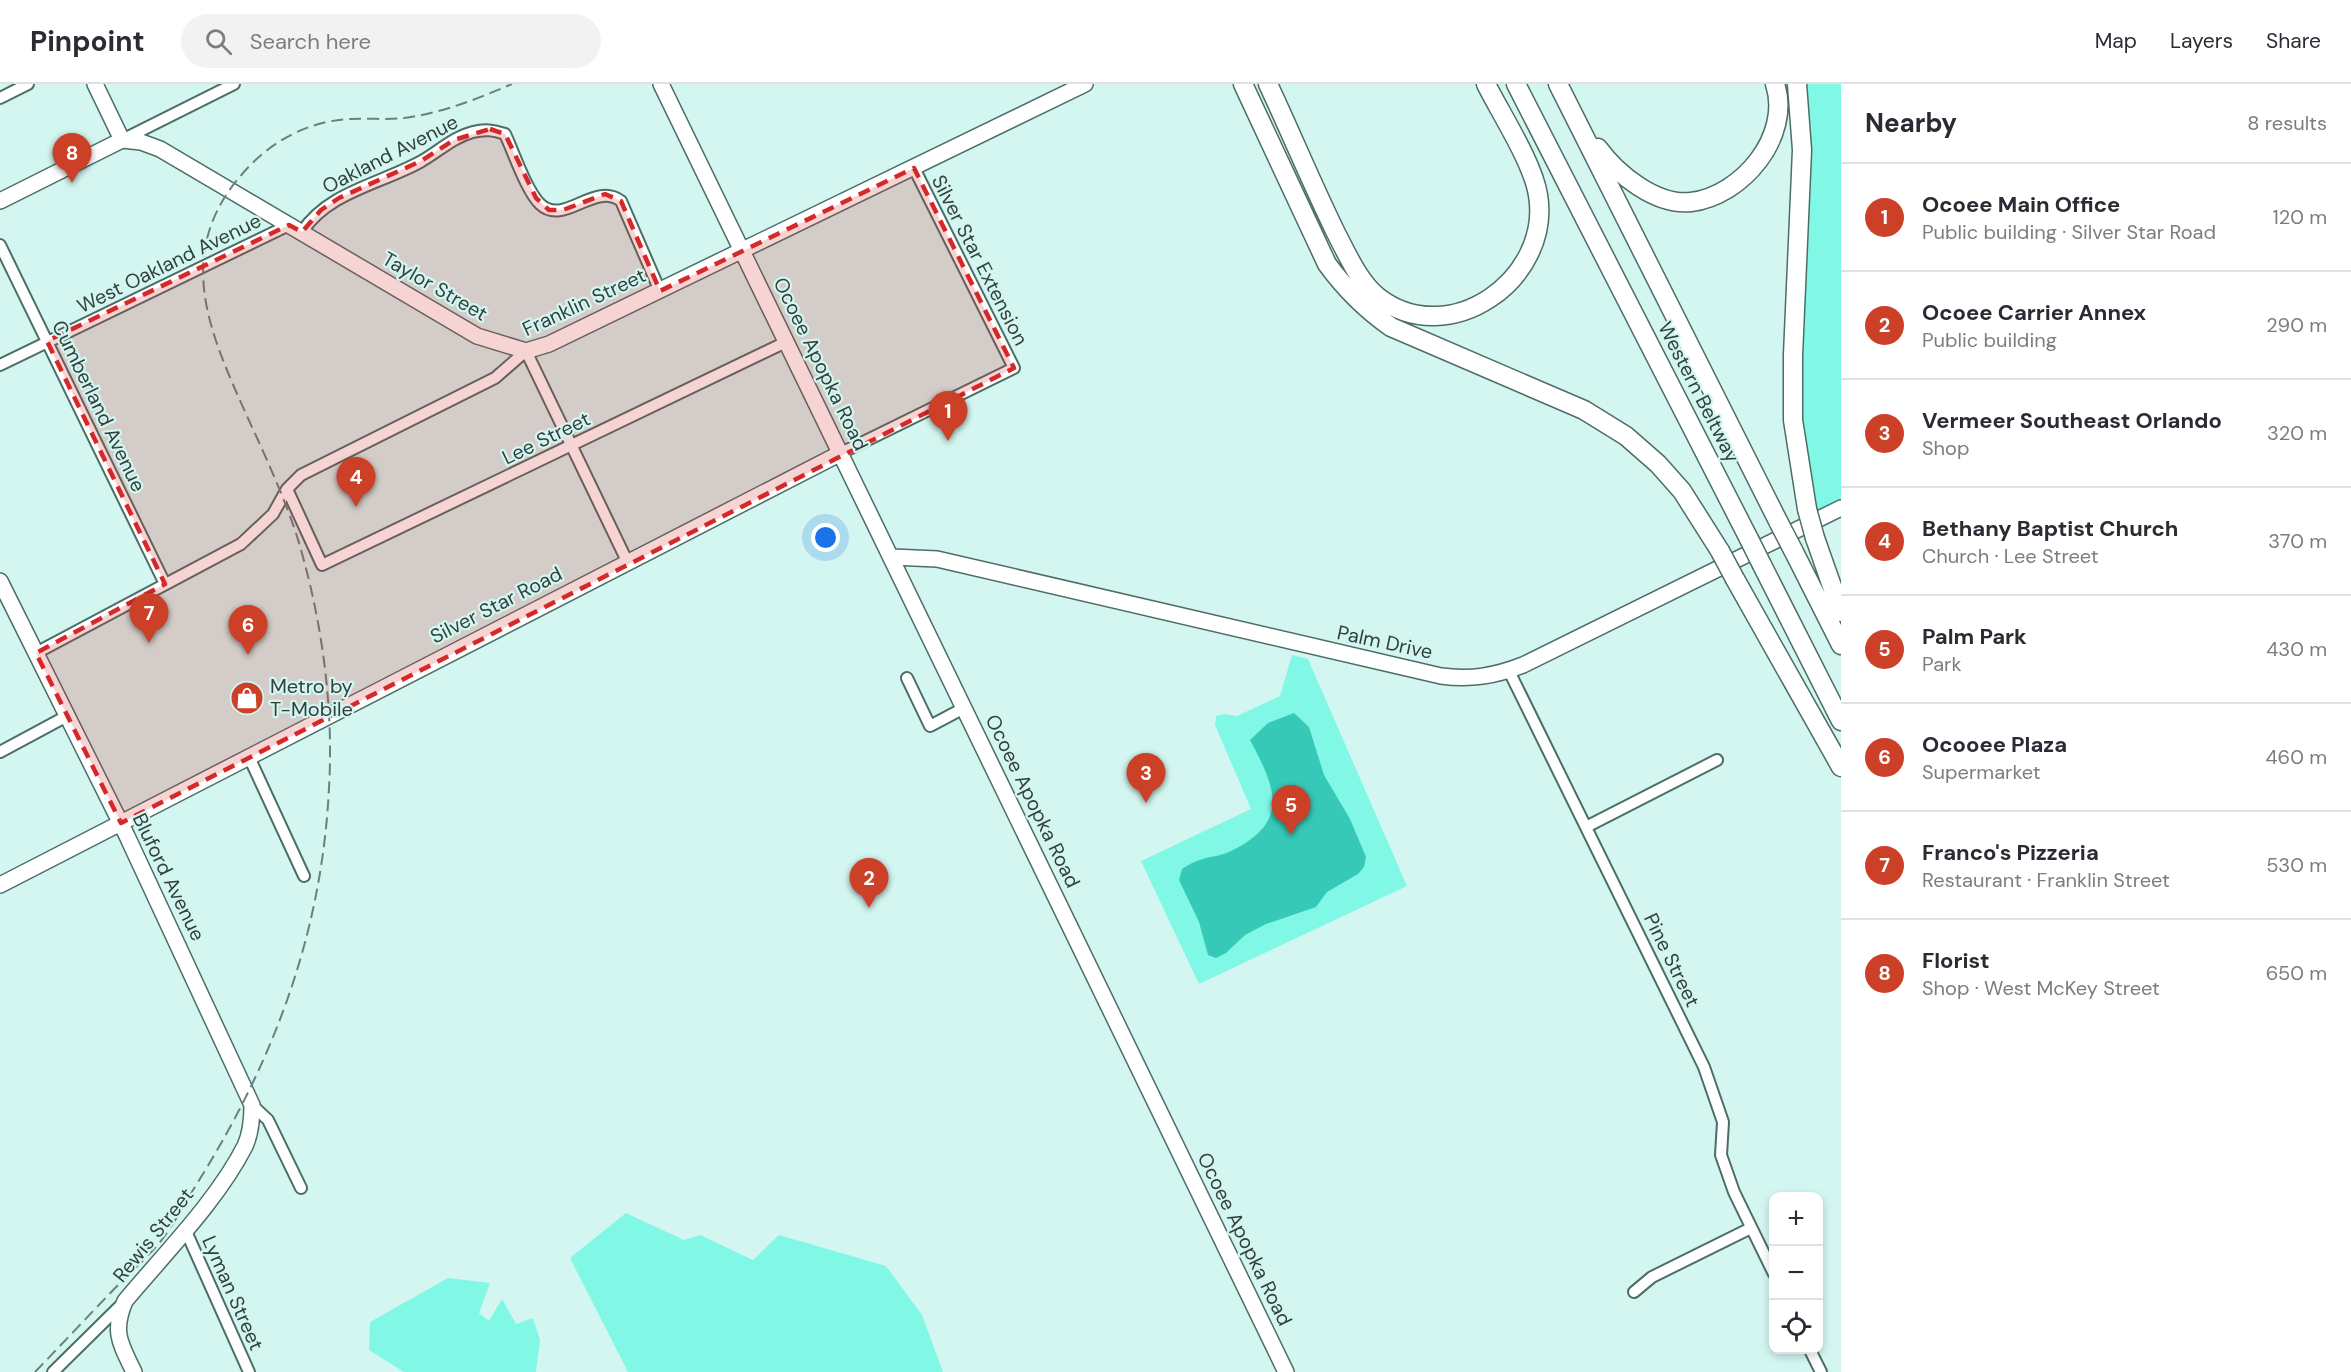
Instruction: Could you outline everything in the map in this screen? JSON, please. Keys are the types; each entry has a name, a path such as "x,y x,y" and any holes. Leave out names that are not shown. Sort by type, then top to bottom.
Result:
{"highway":[{"path":"1243,84 1327,264 1359,303 1391,327 1584,410 1626,436 1658,464 1682,491 1720,551 1841,767"},
{"path":"1268,84 1318,198 1361,278 1378,297 1426,318 1456,314 1481,306 1513,279 1535,245 1538,195 1526,162 1486,84"},
{"name":"Western Beltway","path":"1516,84 1841,721"},
{"name":"Western Beltway","path":"1558,84 1841,645"},
{"path":"1574,114 1607,160 1633,183 1657,196 1690,202 1724,192 1745,176 1766,149 1776,124 1779,95 1775,84"},
{"path":"1797,84 1802,150 1793,355 1793,420 1807,509 1841,612"}],"street":[{"path":"0,98 28,84"},
{"path":"95,84 119,142"},
{"path":"0,201 234,84"},
{"name":"Ocoee Apopka Road","path":"661,84 1286,1372"},
{"name":"Franklin Street","path":"36,653 241,544 273,514 287,489 301,475 495,378 526,351 549,344 660,291 1085,84"},
{"name":"Oakland Avenue","path":"296,229 339,198 393,174 472,132 490,129 505,134 541,205 549,210 563,210 605,194 614,195 621,201 660,291"},
{"name":"Taylor Street","path":"119,142 141,142 159,149 477,336 526,351"},
{"name":"Silver Star Extension","path":"914,168 1014,368"},
{"name":"West Oakland Avenue","path":"0,365 47,341 296,229"},
{"name":"Cumberland Avenue","path":"0,245 165,584"},
{"name":"Lee Street","path":"287,489 322,565 786,342"},
{"path":"526,351 627,561"},
{"name":"Silver Star Road","path":"0,885 627,561 1014,368"},
{"name":"Palm Drive","path":"892,557 937,559 1441,676 1479,678 1509,670 1841,508"},
{"name":"Bluford Avenue","path":"0,581 120,823 252,1105 268,1120 301,1188"},
{"name":"Pine Street","path":"1509,670 1714,1092 1723,1122 1721,1155 1734,1192 1769,1266"},
{"path":"907,678 930,726 964,708"},
{"path":"0,752 67,716"},
{"path":"249,757 304,876"},
{"path":"1586,827 1717,760"},
{"name":"Rewis Street","path":"53,1372 102,1321 125,1301 214,1193 246,1144 252,1122 252,1105"},
{"path":"1634,1292 1652,1276 1751,1228"},
{"name":"Lyman Street","path":"185,1229 249,1372"},
{"path":"125,1301 118,1319 117,1335 134,1372"},
{"path":"1812,1354 1821,1372"}],"highlighted area":[{"path":"490,129 505,134 536,198 549,210 563,210 605,194 621,201 660,291 914,168 1014,368 121,823 36,653 165,584 47,341 289,225 302,232 321,210 339,198 421,161 454,140"}],"shaded area":[{"path":"1795,84 1841,84 1841,509 1812,525 1793,420"},
{"path":"1292,655 1308,659 1407,886 1199,984 1141,861 1251,809 1215,725 1216,716 1224,714 1237,716 1280,696"},
{"path":"1294,713 1309,727 1324,775 1350,819 1366,857 1364,867 1358,874 1327,892 1316,907 1266,924 1245,935 1226,953 1216,958 1208,955 1199,922 1179,880 1182,869 1197,861 1229,852 1249,841 1262,829 1270,817 1271,790 1267,775 1250,740 1268,723"},
{"path":"626,1213 684,1240 700,1235 753,1260 779,1235 886,1266 922,1315 943,1372 628,1372 570,1258"},
{"path":"448,1278 490,1283 479,1313 489,1321 502,1299 516,1324 533,1318 540,1340 536,1372 404,1372 369,1350 370,1322"}],"railway":[{"path":"35,1372 164,1237 225,1136 250,1089 289,994 305,944 324,842 330,756 327,691 319,627 305,564 291,518 232,383 210,322 204,292 203,262 209,232 222,203 243,173 277,143 303,129 333,121 397,119 432,113 512,84"}],"place":[{"name":"Florist","path":"72,183"},
{"name":"Ocoee Main Office","path":"948,441"},
{"name":"Bethany Baptist Church","path":"356,507"},
{"name":"Franco's Pizzeria","path":"149,643"},
{"name":"Ocooee Plaza","path":"248,655"},
{"name":"Metro by T-Mobile","path":"247,698"},
{"name":"Vermeer Southeast Orlando","path":"1146,803"},
{"name":"Palm Park","path":"1291,835"},
{"name":"Ocoee Carrier Annex","path":"869,908"}]}
